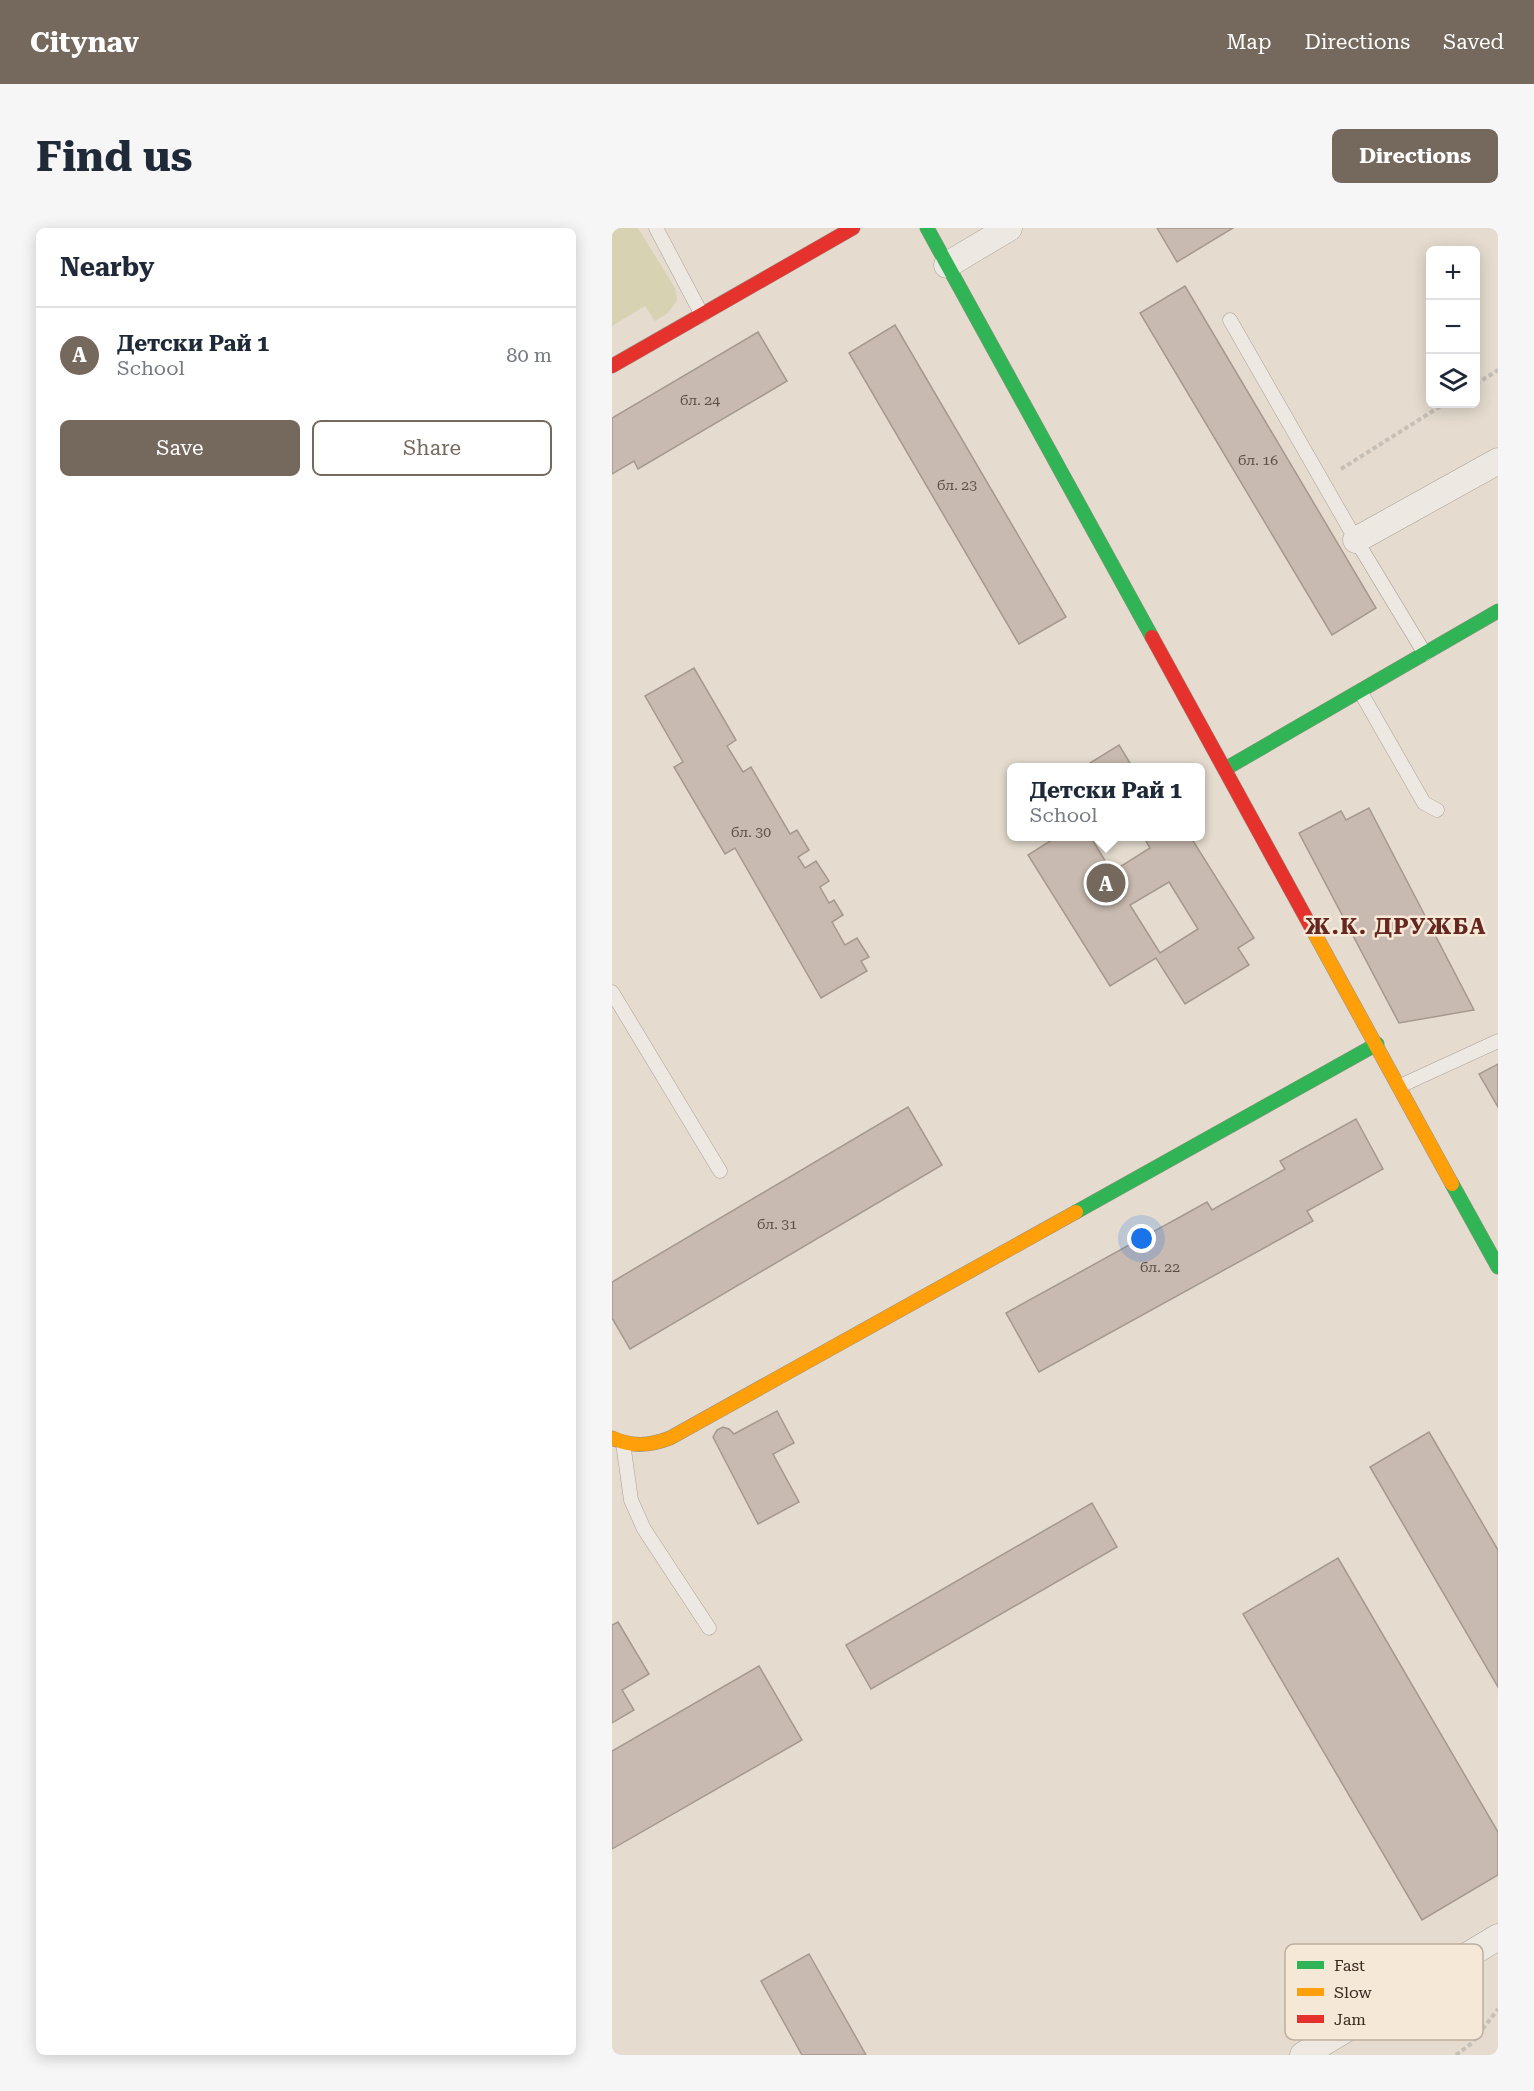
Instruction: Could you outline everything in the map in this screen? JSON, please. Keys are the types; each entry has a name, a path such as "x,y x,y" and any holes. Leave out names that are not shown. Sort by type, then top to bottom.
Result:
{"street":[{"path":"612,366 853,228"},
{"path":"927,228 1498,1267"},
{"path":"947,265 1009,228"},
{"path":"1356,540 1498,460"},
{"path":"1225,769 1498,611"},
{"path":"618,1441 640,1446 655,1444 670,1438 1377,1044"},
{"path":"1483,1946 1498,1937"},
{"path":"1303,2055 1328,2040"}],"lane":[{"path":"656,228 702,315"},
{"path":"1230,320 1356,540 1425,654"},
{"path":"1360,691 1424,803 1437,810"},
{"path":"612,992 720,1172"},
{"path":"1400,1086 1498,1041"},
{"path":"618,1441 631,1500 644,1528 709,1628"}],"path":[{"path":"1480,381 1498,370"},
{"path":"1322,480 1438,408"},
{"path":"1483,2029 1498,2009"},
{"path":"1455,2055 1474,2040"}],"shaded area":[{"path":"612,228 638,228 675,288 677,300 668,313 655,321 645,306 612,326"}],"building":[{"path":"1157,228 1233,228 1177,262"},
{"path":"1185,286 1376,608 1332,635 1140,313"},
{"path":"895,325 1066,617 1019,644 849,353"},
{"path":"758,332 787,381 638,469 634,461 612,474 612,418"},
{"path":"694,668 736,740 727,746 743,772 751,767 790,834 797,830 809,850 798,857 805,868 816,861 829,881 820,887 829,903 834,900 843,915 832,922 845,945 857,938 869,957 861,961 867,971 821,998 735,848 725,854 674,767 683,762 645,696"},
{"path":"1119,745 1130,763 1090,763"},
{"path":"1369,808 1474,1010 1399,1023 1299,833 1341,811 1346,820"},
{"path":"1050,841 1093,841 1112,872 1150,848 1146,841 1193,841 1254,938 1238,948 1249,965 1185,1004 1156,958 1110,986 1028,855","holes":["1169,882 1198,929 1160,953 1130,905"]},
{"path":"1498,1064 1498,1107 1479,1074"},
{"path":"908,1107 942,1165 630,1349 612,1318 612,1282"},
{"path":"1356,1119 1383,1169 1307,1211 1313,1221 1039,1372 1006,1313 1207,1202 1212,1210 1285,1169 1280,1161"},
{"path":"777,1411 794,1443 773,1454 799,1502 758,1524 713,1437 717,1430 723,1427 734,1434"},
{"path":"1429,1432 1498,1550 1498,1687 1370,1467"},
{"path":"1092,1503 1117,1547 871,1689 846,1645"},
{"path":"1338,1558 1498,1832 1498,1875 1422,1920 1243,1614"},
{"path":"618,1622 649,1674 622,1690 634,1710 612,1723 612,1625"},
{"path":"759,1666 802,1740 612,1849 612,1751"},
{"path":"809,1954 866,2055 802,2055 761,1981"}],"traffic: fast":[{"path":"927,228 1152,637"},
{"path":"1225,769 1498,611"},
{"path":"1076,1212 1377,1044"},
{"path":"1452,1184 1498,1267"}],"traffic: slow":[{"path":"1311,927 1452,1184"},
{"path":"612,1438 627,1443 641,1444 655,1443 670,1438 1076,1212"}],"traffic: jam":[{"path":"612,366 853,228"},
{"path":"1152,637 1311,927"}],"place":[{"name":"Детски Рай 1","path":"1106,883"}],"district":[{"name":"Ж.К. ДРУЖБА","path":"1396,926"}]}
